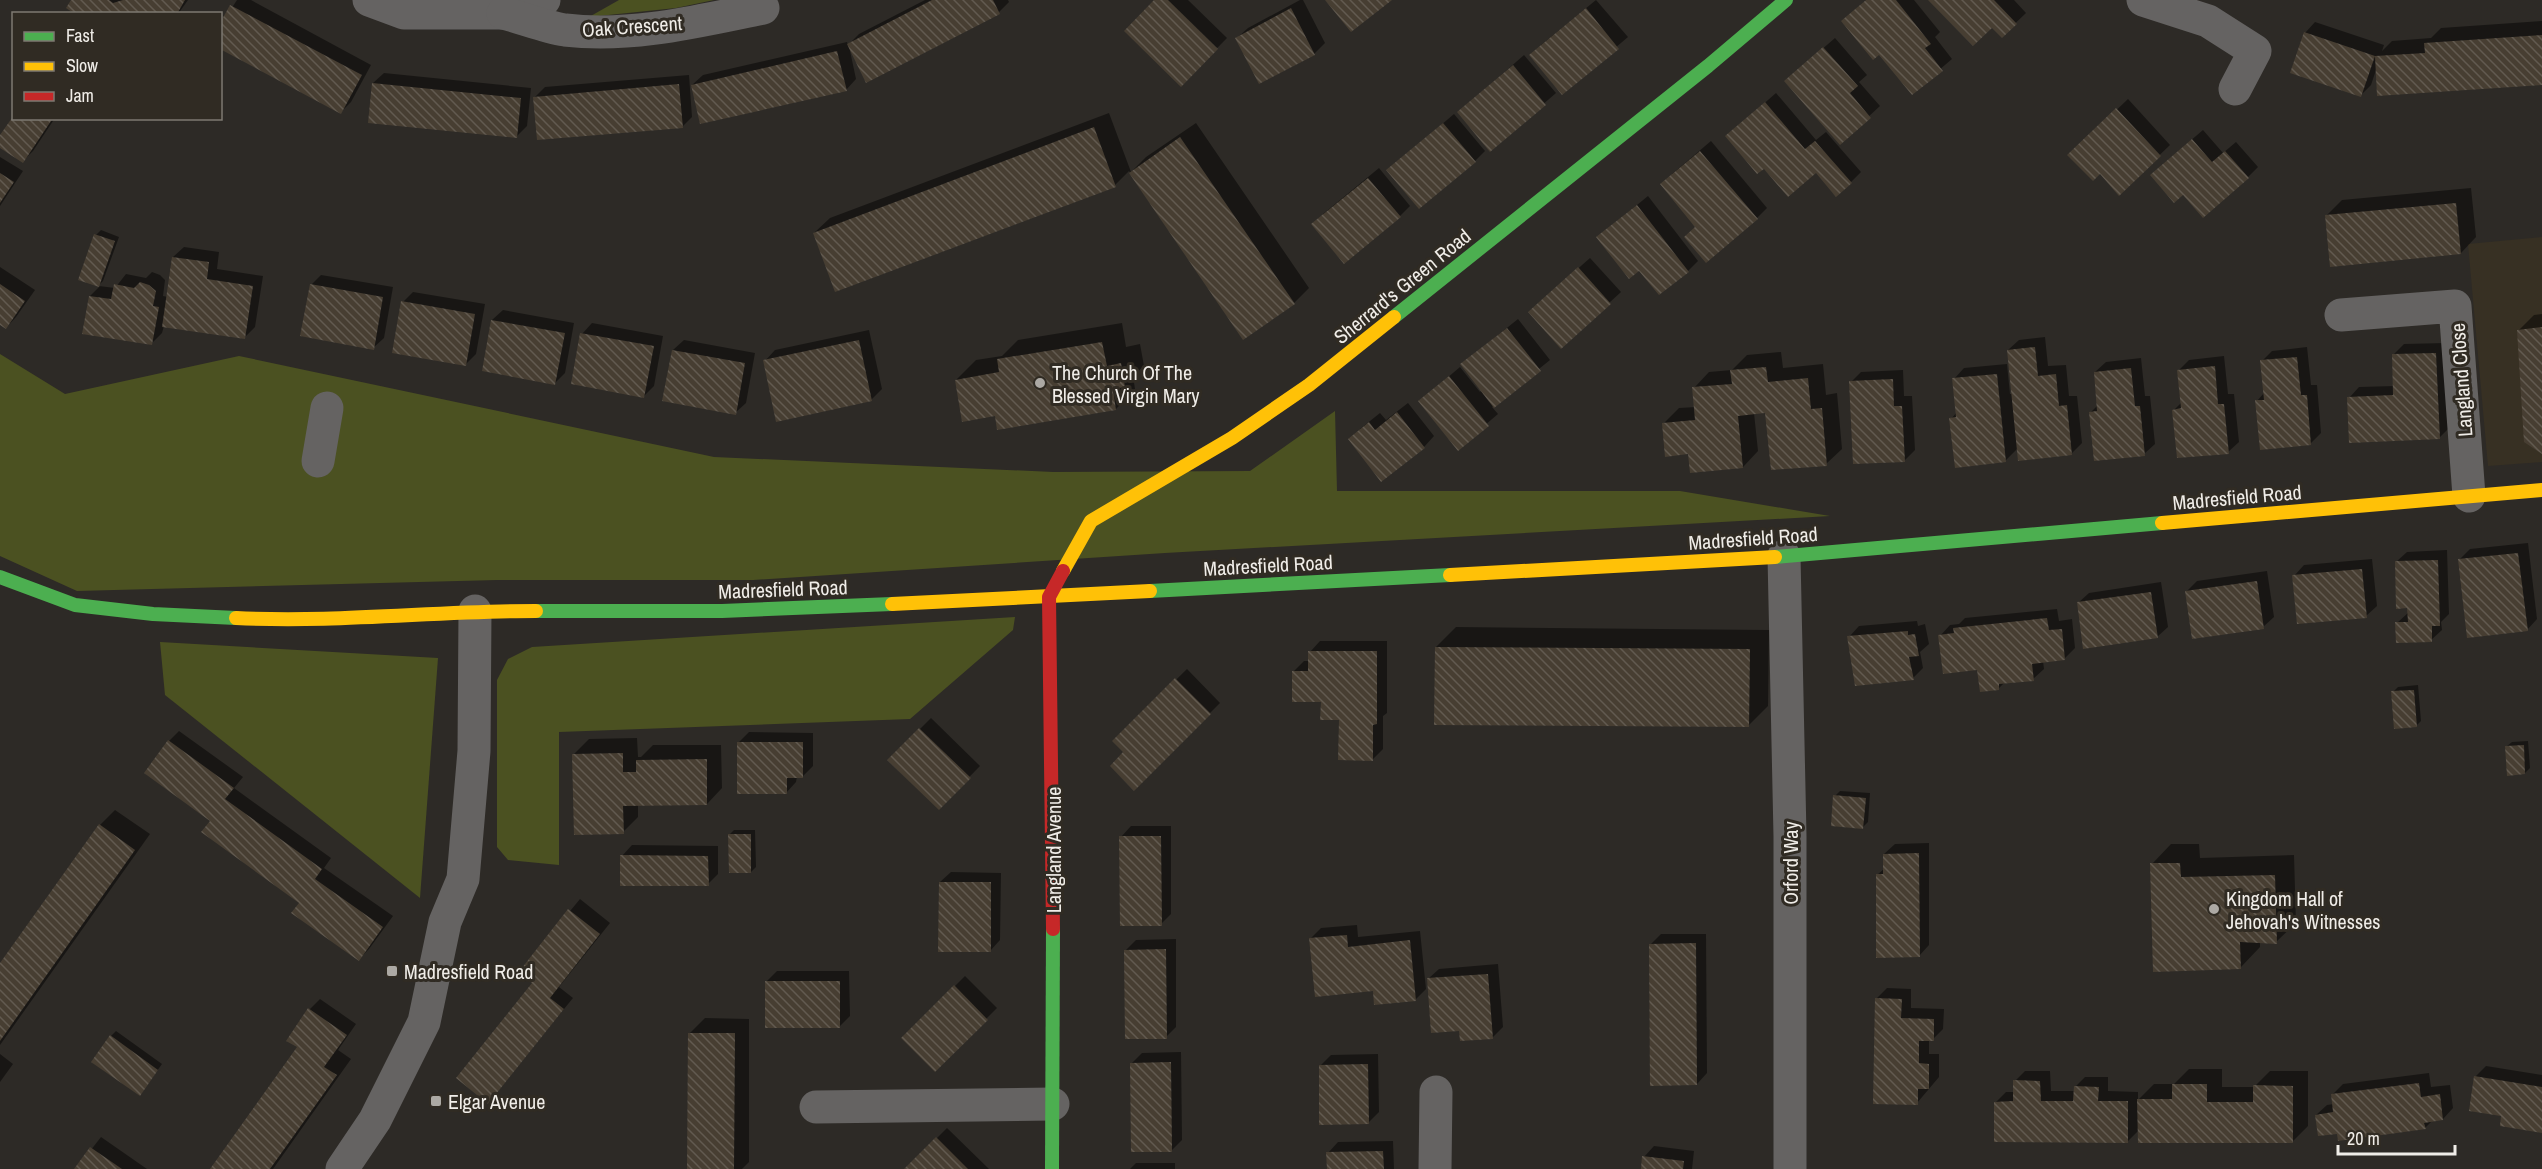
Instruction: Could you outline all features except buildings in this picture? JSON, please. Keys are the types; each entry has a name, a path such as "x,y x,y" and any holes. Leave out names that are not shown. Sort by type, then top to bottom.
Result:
{"street":[{"name":"Oak Crescent","path":"369,0 404,13 503,13 563,30 597,33 680,25 763,8"},
{"name":"Oak Crescent","path":"503,13 544,0"},
{"name":"Sherrard's Green Road","path":"1049,597 1091,521 1232,438 1309,385 1708,66 1786,0"},
{"path":"2143,0 2208,21 2255,51 2235,89"},
{"name":"Langland Close","path":"2341,315 2455,306 2469,496"},
{"path":"318,461 327,408"},
{"name":"Madresfield Road","path":"0,578 75,605 153,614 298,621 475,611 722,611 1049,597 1784,556 2542,490"},
{"name":"Orford Way","path":"1784,556 1790,836 1790,1169"},
{"name":"Langland Avenue","path":"1049,597 1053,839 1052,1169"},
{"path":"342,1169 375,1120 424,1022 445,922 464,879 474,751 475,611"},
{"path":"1435,1169 1436,1092"},
{"path":"816,1107 1053,1104"}],"shaded area":[{"path":"2542,237 2542,462 2488,466 2468,244"}],"green space":[{"path":"619,0 714,0 676,8 589,17"},
{"path":"0,354 65,394 239,356 714,457 1053,472 1250,471 1335,411 1337,491 1680,491 1830,516 1165,553 753,580 497,580 77,591 0,556"},
{"path":"1015,617 1013,630 910,719 559,732 559,865 508,860 497,847 497,680 508,659 532,647"},
{"path":"160,642 438,658 420,898 165,695"}],"traffic: fast":[{"path":"1394,317 1708,66 1786,0"},
{"path":"1775,557 2162,523"},
{"path":"1150,591 1450,575"},
{"path":"0,577 75,605 153,614 236,618"},
{"path":"536,611 722,611 892,604"},
{"path":"1052,1169 1053,929"}],"traffic: slow":[{"path":"1063,571 1091,521 1232,438 1309,385 1394,317"},
{"path":"2162,523 2542,490"},
{"path":"1450,575 1775,557"},
{"path":"892,604 1150,591"},
{"path":"236,618 311,619 536,611"}],"traffic: jam":[{"path":"1053,929 1049,597 1063,571"}],"place":[{"name":"The Church Of The Blessed Virgin Mary","path":"1040,383"},
{"name":"Kingdom Hall of Jehovah's Witnesses","path":"2214,909"},
{"name":"Madresfield Road","path":"392,971"},
{"name":"Elgar Avenue","path":"436,1101"}]}
